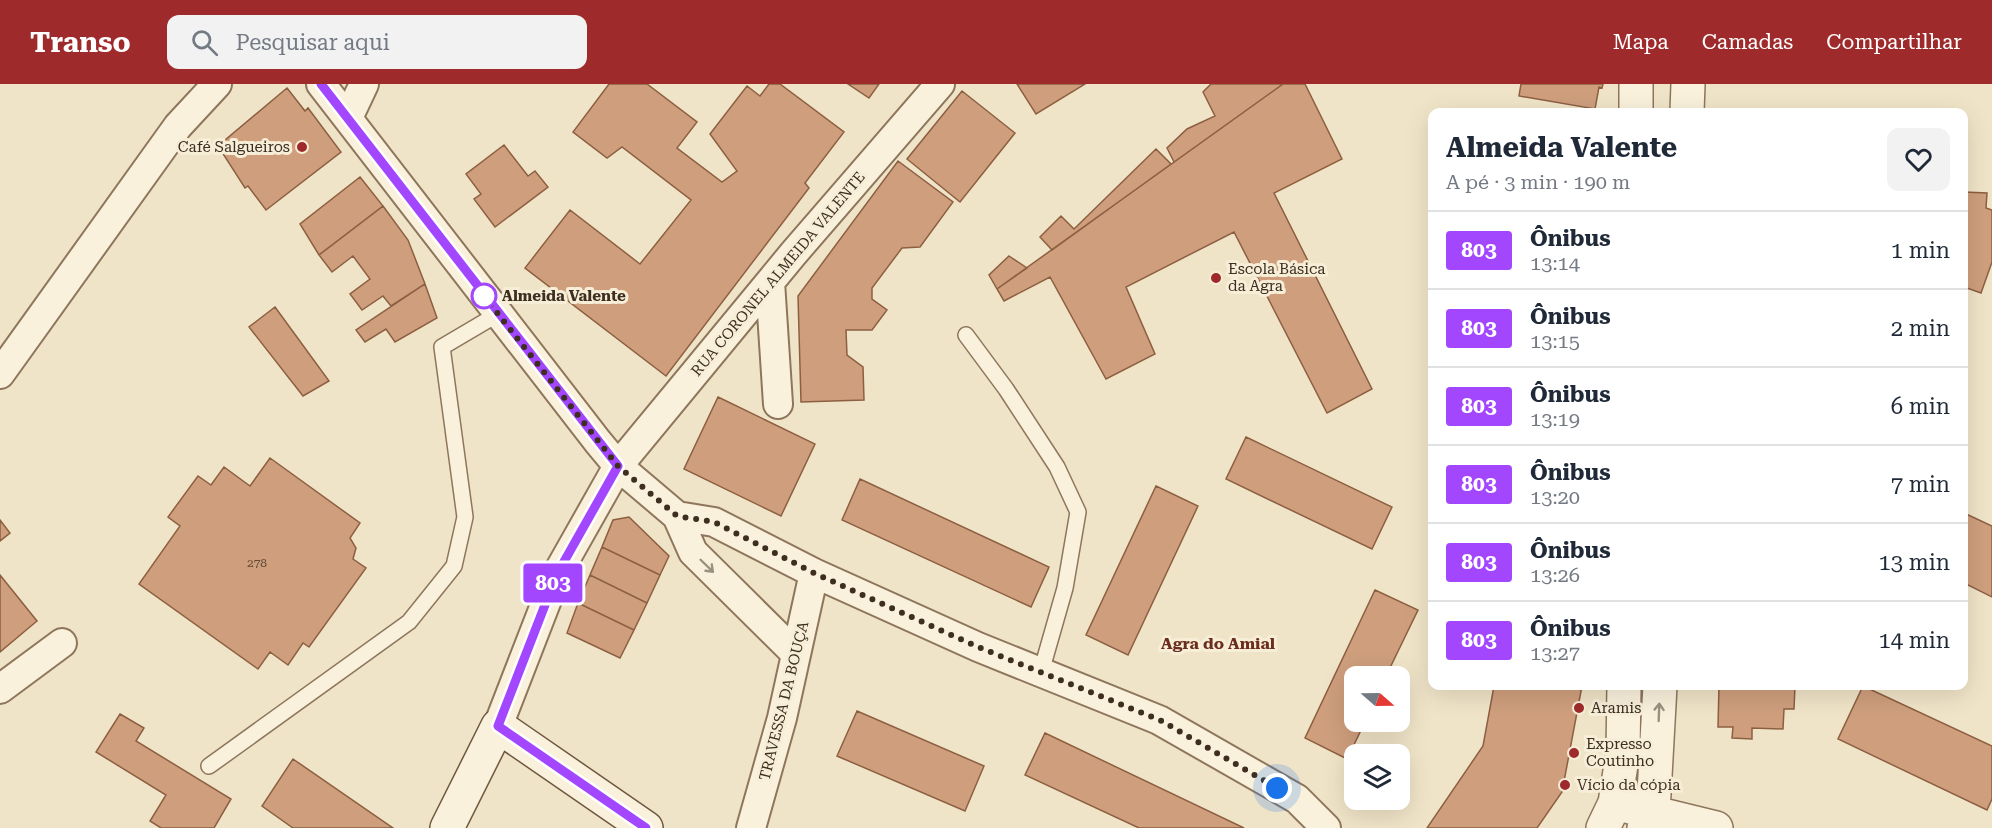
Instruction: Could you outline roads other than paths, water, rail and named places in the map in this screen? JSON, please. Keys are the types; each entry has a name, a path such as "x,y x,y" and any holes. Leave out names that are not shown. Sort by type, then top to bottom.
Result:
{"street":[{"path":"0,374 178,126 217,84"},
{"path":"321,84 618,466 677,516 693,552 796,654"},
{"path":"348,118 364,84"},
{"name":"RUA CORONEL ALMEIDA VALENTE","path":"498,726 557,574 618,466 770,282 940,84"},
{"path":"1636,84 1636,108"},
{"path":"1687,108 1688,84"},
{"path":"770,282 778,404"},
{"path":"677,516 714,522 814,573 1041,672 1160,720 1297,799 1326,828"},
{"name":"TRAVESSA DA BOUÇA","path":"751,828 796,654 814,573"},
{"path":"0,689 62,643"},
{"path":"1624,690 1623,752 1609,816 1716,828"},
{"path":"1648,820 1660,690"},
{"path":"447,828 498,726 646,828"}],"lane":[{"path":"209,766 409,622 454,566 465,517 442,347 498,314"},
{"path":"966,335 1057,466 1078,512 1065,588 1041,672"}],"place":[{"name":"Café Salgueiros","path":"302,147"},
{"name":"Escola Básica da Agra","path":"1216,278"},
{"name":"Almeida Valente","path":"484,296"},
{"name":"Aramis","path":"1579,708"},
{"name":"Expresso Coutinho","path":"1574,753"},
{"name":"Vício da cópia","path":"1565,785"}],"district":[{"name":"Agra do Amial","path":"1218,643"}]}
